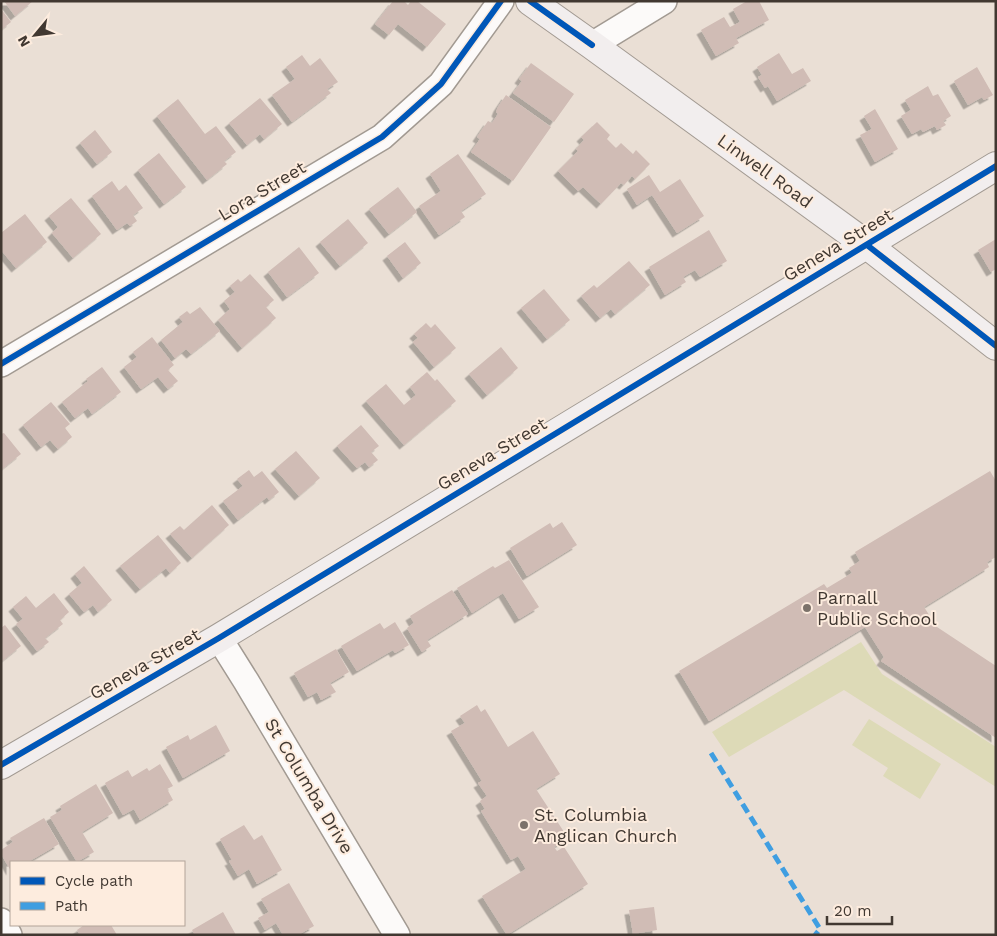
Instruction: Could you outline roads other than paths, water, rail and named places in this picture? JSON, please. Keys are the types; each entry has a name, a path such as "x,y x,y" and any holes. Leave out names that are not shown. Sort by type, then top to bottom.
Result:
{"main road":[{"name":"Linwell Road","path":"530,1 867,245 996,346"},
{"name":"Geneva Street","path":"1,765 219,638 996,166"}],"street":[{"name":"Lora Street","path":"1,364 382,137 441,84 501,1"},
{"path":"592,45 664,1"},
{"name":"St Columba Drive","path":"219,638 246,680 397,935"},
{"path":"1,921 9,935"}],"place":[{"name":"Parnall Public School","path":"807,608"},
{"name":"St. Columbia Anglican Church","path":"524,825"}]}
